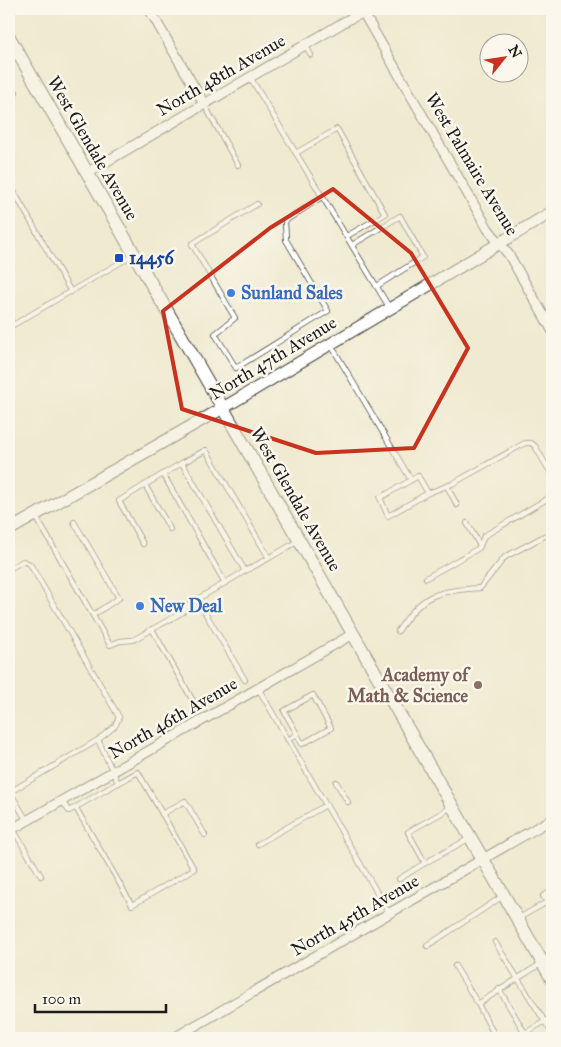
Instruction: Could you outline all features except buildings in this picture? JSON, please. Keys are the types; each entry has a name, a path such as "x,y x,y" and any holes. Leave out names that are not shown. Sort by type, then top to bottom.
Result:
{"main road":[{"name":"West Glendale Avenue","path":"9,37 483,859 548,968"}],"street":[{"path":"149,9 204,104"},
{"name":"North 48th Avenue","path":"87,173 351,18 368,11"},
{"name":"West Palmaire Avenue","path":"368,11 488,229 509,255 552,330"},
{"name":"North 47th Avenue","path":"9,530 223,408 552,212"},
{"name":"North 46th Avenue","path":"11,830 353,634"},
{"name":"North 45th Avenue","path":"174,1038 552,819"}],"lane":[{"path":"305,45 311,56"},
{"path":"250,77 390,308"},
{"path":"9,92 16,92"},
{"path":"204,104 238,165"},
{"path":"296,153 337,130 385,214 347,236"},
{"path":"9,184 11,192 71,292"},
{"path":"257,204 192,244 235,318 215,334 236,368 328,311 286,240 285,221 323,196"},
{"path":"352,245 400,216 423,257 377,286"},
{"path":"9,318 13,325 134,255"},
{"path":"331,343 410,480"},
{"path":"428,493 418,476 380,498 388,516 525,443 535,446 552,475"},
{"path":"143,544 119,501 206,450 269,558"},
{"path":"182,463 245,571"},
{"path":"163,474 225,583"},
{"path":"145,485 170,529"},
{"path":"447,486 457,505"},
{"path":"426,578 480,546 484,536 552,496"},
{"path":"35,516 110,645 120,641 133,640 182,612 197,599 300,541"},
{"path":"74,522 119,598 92,615"},
{"path":"467,523 480,546"},
{"path":"398,631 413,608 439,592 480,588 505,557 552,532"},
{"path":"9,561 10,568 23,561 30,564 119,717 115,726 98,740 9,791 27,821"},
{"path":"197,599 245,680"},
{"path":"152,629 196,706"},
{"path":"258,688 389,913"},
{"path":"313,695 331,728 302,744 297,734 284,711 313,695"},
{"path":"288,740 297,734"},
{"path":"98,740 118,783"},
{"path":"62,800 69,811 138,772 194,868 132,905 76,808"},
{"path":"336,782 348,802"},
{"path":"162,814 184,801 205,836"},
{"path":"258,844 326,805"},
{"path":"426,863 408,832 453,807"},
{"path":"11,830 41,876"},
{"path":"399,879 471,838"},
{"path":"518,919 547,902 543,896 552,891"},
{"path":"427,946 504,895"},
{"path":"495,942 552,1032"},
{"path":"455,966 496,1038"},
{"path":"478,1004 517,978 548,968"},
{"path":"499,989 525,1033"},
{"path":"516,1038 552,1017"}],"highlighted area":[{"path":"333,189 411,253 468,348 414,448 316,453 182,409 163,311 270,228"}],"place":[{"name":"14456","path":"119,258"},
{"name":"Sunland Sales","path":"231,293"},
{"name":"New Deal","path":"140,606"},
{"name":"Academy of Math & Science","path":"478,685"}]}
